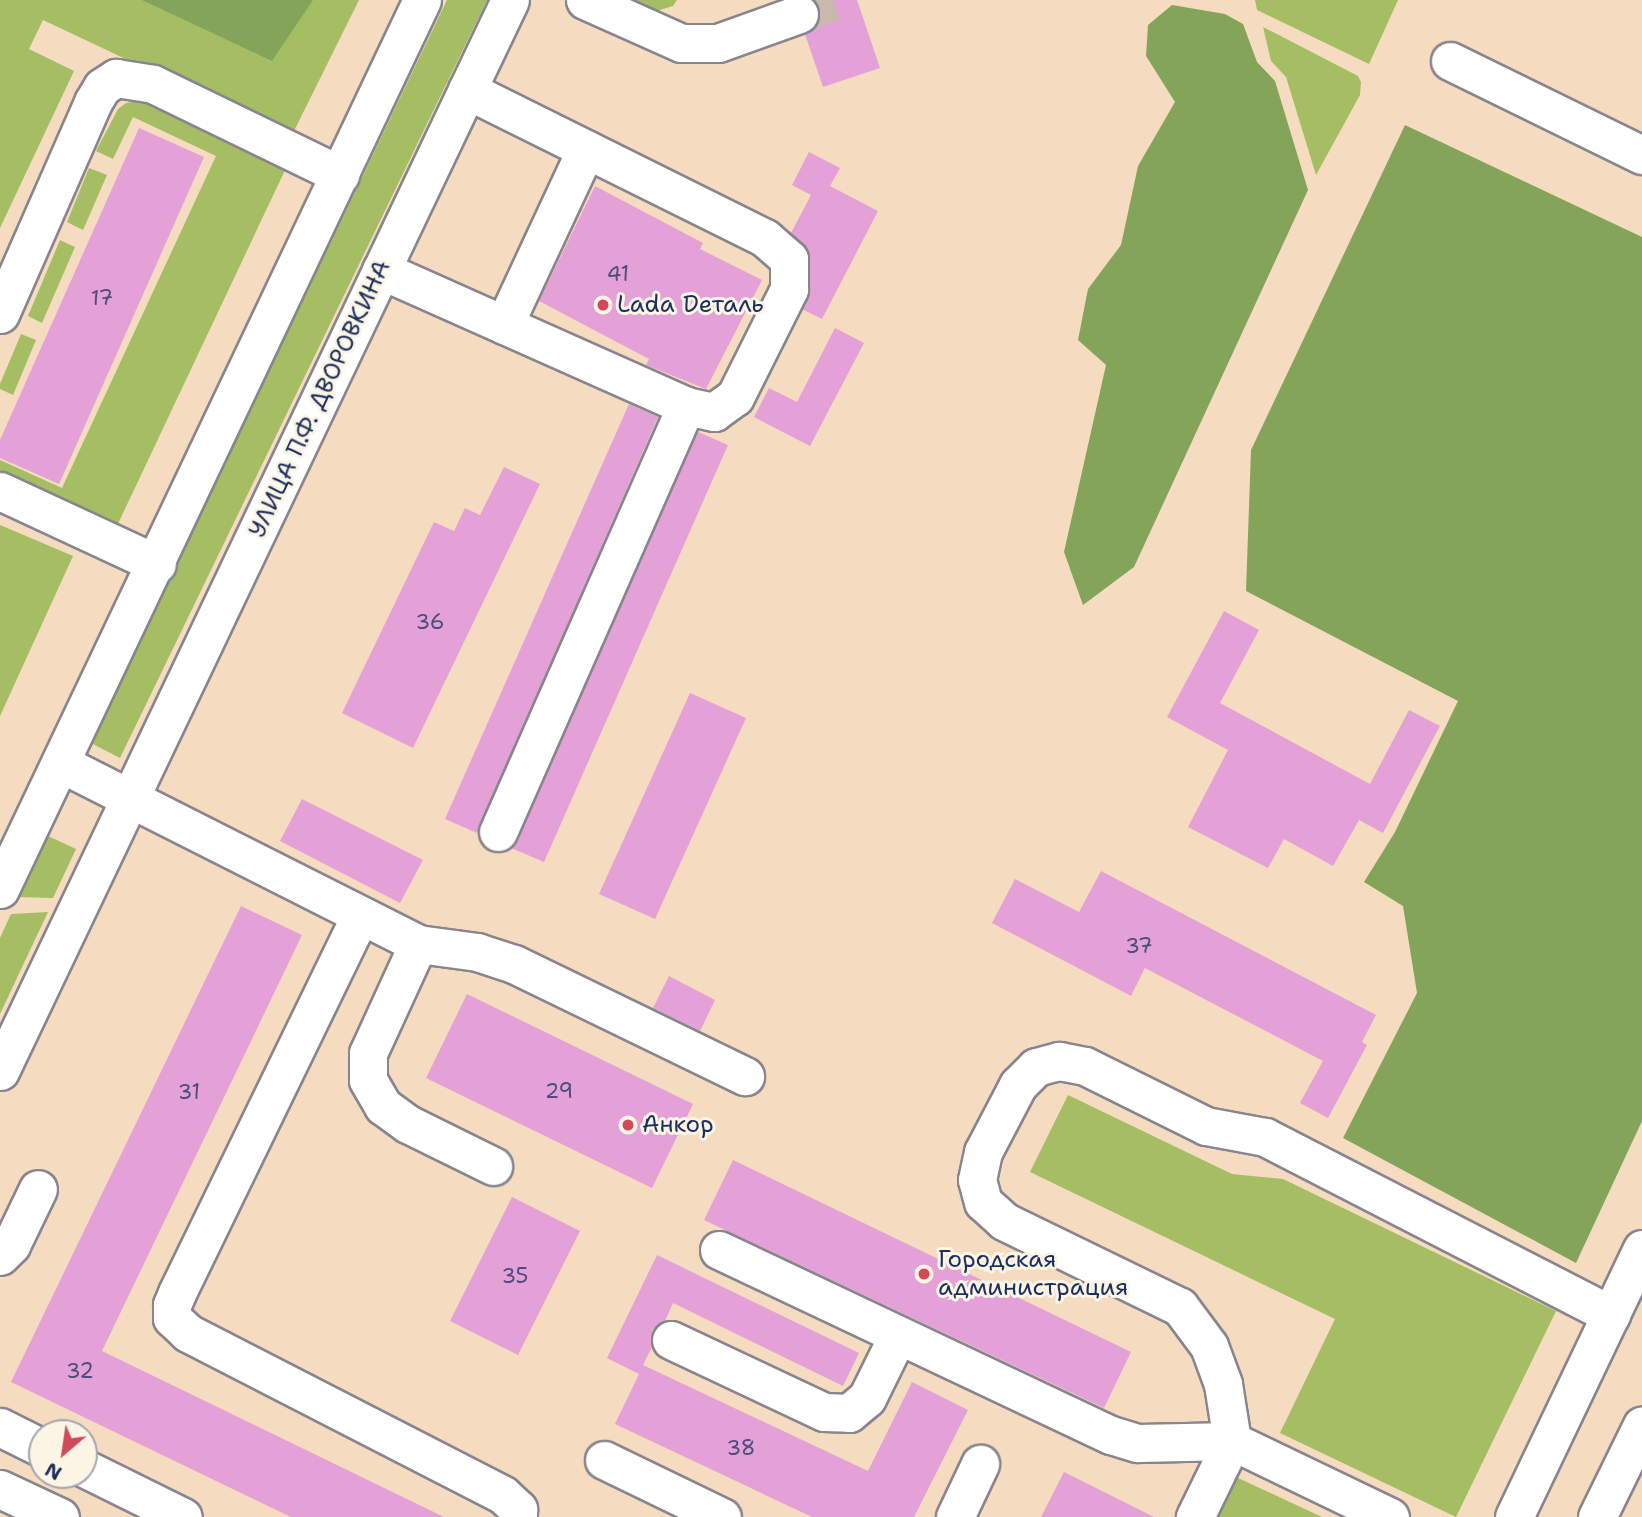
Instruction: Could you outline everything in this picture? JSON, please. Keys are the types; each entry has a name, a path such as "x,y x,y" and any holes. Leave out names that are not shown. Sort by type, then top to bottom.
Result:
{"street":[{"path":"0,889 157,564 422,0"},
{"name":"УЛИЦА П.Ф. ДВОРОВКИНА","path":"0,1071 510,0"},
{"path":"585,0 681,43 718,43 799,14"},
{"path":"1450,61 1642,155"},
{"path":"0,314 93,102 102,87 116,78 153,84 340,175"},
{"path":"381,270 686,406 714,412 736,397 789,289 789,259 765,238 467,90"},
{"path":"503,324 586,149"},
{"path":"498,832 686,406"},
{"path":"0,491 157,564"},
{"path":"60,763 418,944 477,952 514,964 745,1076"},
{"path":"360,916 177,1293 172,1306 172,1318 188,1333 503,1495 519,1509 518,1517"},
{"path":"418,944 368,1053 368,1080 383,1106 391,1112 493,1166"},
{"path":"1195,1517 1232,1441 1223,1384 1209,1346 1180,1307 1004,1222 983,1202 977,1180 983,1152 1018,1085 1036,1067 1059,1060 1085,1066 1206,1126 1265,1137 1611,1315"},
{"path":"0,1256 11,1245 38,1189"},
{"path":"1514,1517 1642,1249"},
{"path":"719,1250 1111,1436 1138,1443 1232,1441 1390,1517"},
{"path":"671,1340 824,1412 849,1413 867,1398 898,1335"},
{"path":"1597,1517 1642,1425"},
{"path":"0,1427 28,1441"},
{"path":"604,1460 722,1517"},
{"path":"955,1517 980,1464"},
{"path":"98,1475 183,1517"},
{"path":"0,1489 60,1517"}],"green space":[{"path":"0,0 359,0 291,137 43,20 29,49 74,71 0,228"},
{"path":"142,0 313,0 272,61"},
{"path":"447,0 487,0 120,758 91,743"},
{"path":"624,0 677,0 673,6 650,13"},
{"path":"1255,0 1398,0 1369,64 1257,10"},
{"path":"1172,5 1225,14 1243,24 1257,62 1275,81 1308,190 1134,567 1083,605 1064,552 1106,365 1078,340 1088,289 1121,245 1138,166 1175,102 1146,56 1148,25"},
{"path":"1263,27 1358,76 1361,82 1360,95 1316,175 1286,77 1271,61"},
{"path":"147,100 287,166 116,528 0,476 0,460 62,488 216,156 133,117 113,159 96,151 118,109 126,103"},
{"path":"1405,125 1642,237 1642,1121 1576,1263 1343,1138 1417,993 1403,906 1364,882 1395,832 1458,701 1246,591 1251,450"},
{"path":"89,168 107,175 83,230 67,222"},
{"path":"60,240 75,247 42,323 28,316"},
{"path":"21,334 36,340 13,395 0,389 0,384"},
{"path":"0,525 73,556 0,716"},
{"path":"48,836 76,849 53,898 18,897"},
{"path":"48,912 0,1014 0,938 11,914"},
{"path":"1068,1095 1232,1174 1283,1179 1556,1311 1456,1517 1280,1433 1335,1319 1030,1172"},
{"path":"1236,1477 1322,1517 1217,1517"}],"building":[{"path":"814,0 857,0 880,68 823,87 805,34 815,28 819,18 819,8"},
{"path":"139,128 204,157 59,484 0,458 0,440"},
{"path":"809,152 840,168 830,186 878,211 822,319 802,309 810,290 810,258 808,250 791,233 811,195 792,185"},
{"path":"595,186 703,243 700,249 762,280 706,389 646,365 649,359 539,301"},
{"path":"835,328 864,343 810,446 754,417 769,388 797,402"},
{"path":"629,404 658,417 477,833 445,819"},
{"path":"698,432 728,445 544,862 511,848"},
{"path":"504,467 540,484 413,748 342,713 434,522 454,531 465,508 480,515"},
{"path":"1224,611 1259,630 1220,703 1370,784 1409,710 1440,726 1383,833 1359,820 1333,866 1284,839 1268,868 1188,827 1228,750 1167,717"},
{"path":"690,693 746,718 655,919 599,894"},
{"path":"302,799 423,860 400,903 280,841"},
{"path":"1101,871 1376,1015 1362,1042 1367,1045 1328,1118 1300,1103 1323,1061 1145,968 1131,996 992,923 1015,879 1079,912"},
{"path":"241,906 302,935 102,1351 444,1517 291,1517 98,1424 98,1419 88,1419 11,1382"},
{"path":"669,976 715,1000 700,1031 653,1008"},
{"path":"467,994 693,1104 652,1188 426,1078"},
{"path":"733,1160 1131,1352 1104,1408 704,1220"},
{"path":"512,1197 580,1231 518,1355 450,1321"},
{"path":"657,1255 859,1353 843,1386 673,1303 665,1321 652,1330 652,1347 643,1365 868,1471 912,1382 968,1410 914,1517 812,1517 615,1424 639,1374 607,1358"},
{"path":"1064,1472 1154,1517 1041,1517"}],"tunnel":[{"path":"799,14 839,0"}],"place":[{"name":"Lada Dеталь","path":"603,305"},
{"name":"Анкор","path":"628,1125"},
{"name":"Городская администрация","path":"924,1274"}]}
